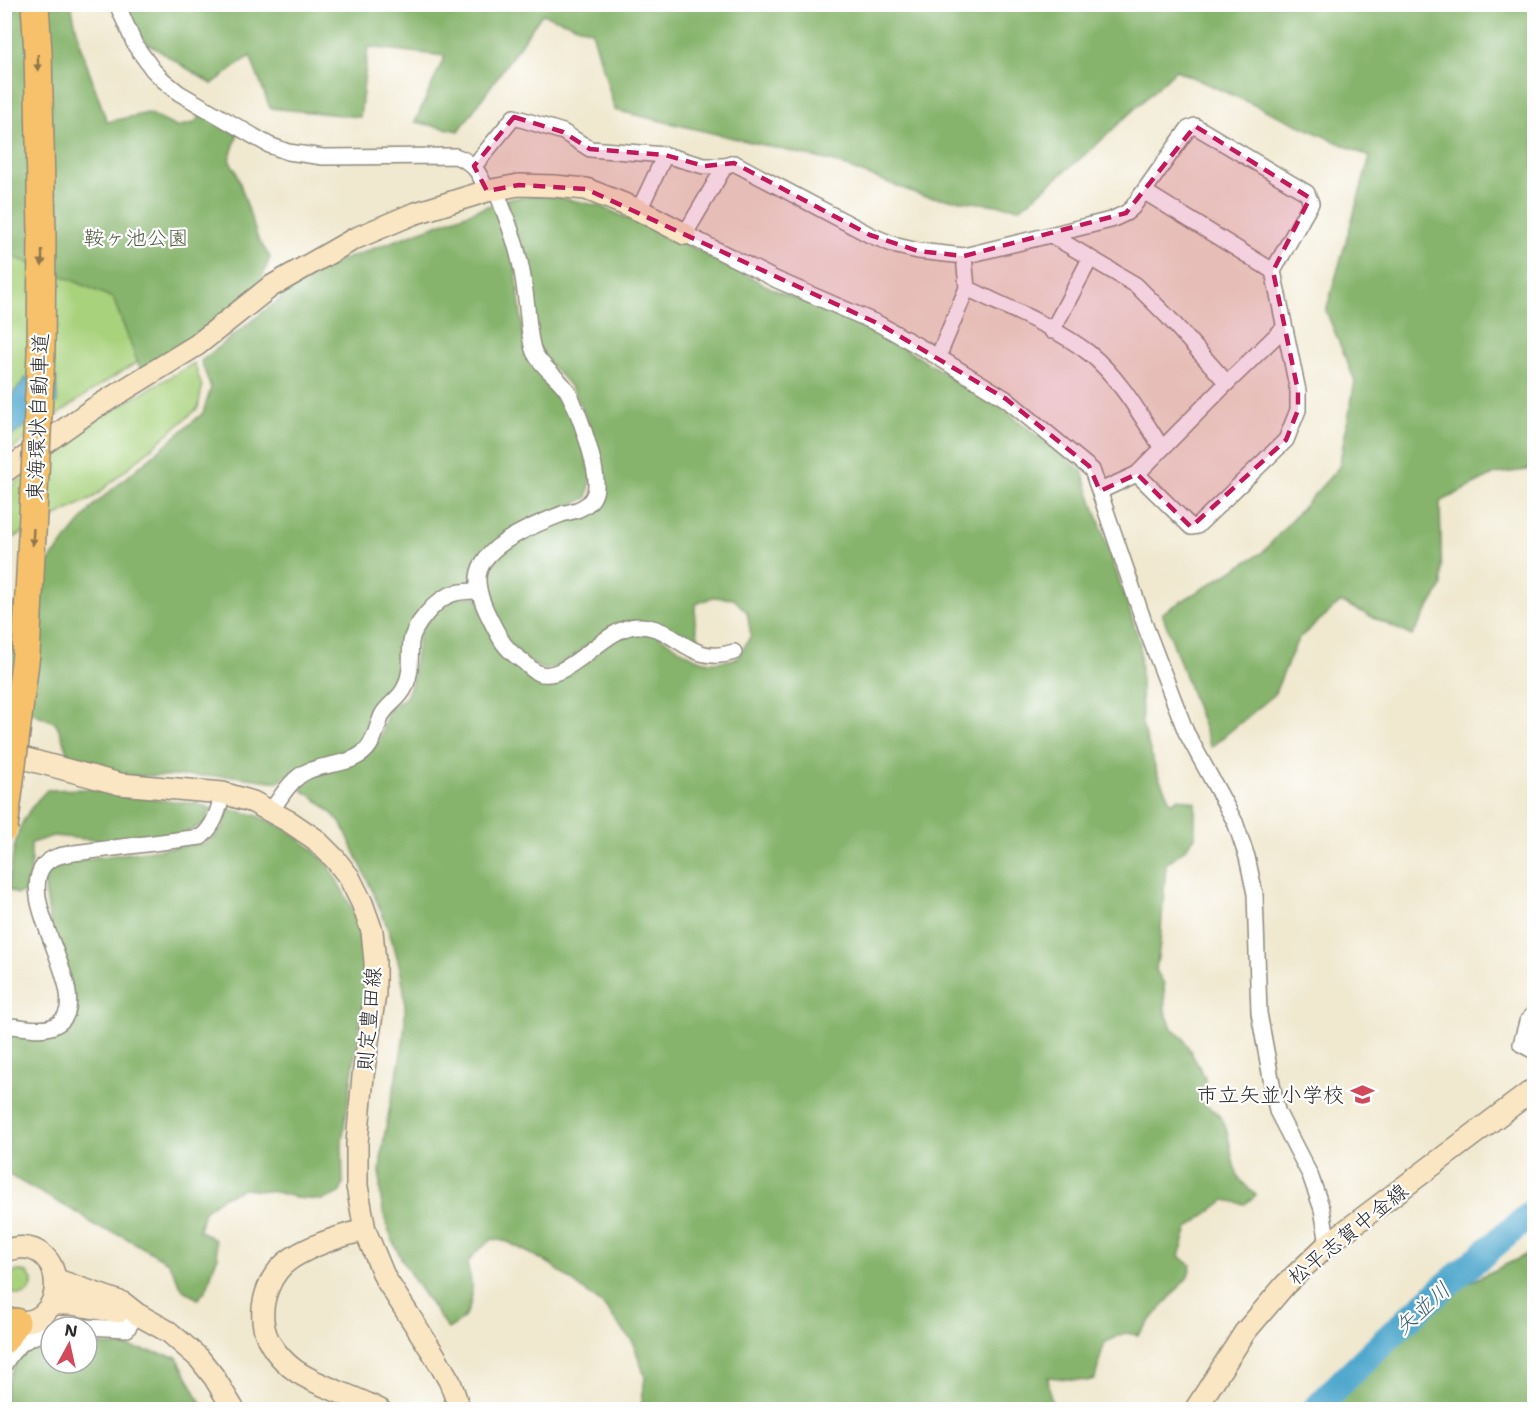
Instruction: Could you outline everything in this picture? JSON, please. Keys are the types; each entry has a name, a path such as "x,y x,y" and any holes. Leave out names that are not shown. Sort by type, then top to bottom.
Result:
{"highway":[{"name":"東海環状自動車道","path":"4,828 26,654 41,354 42,232 38,53 34,4"}],"street":[{"path":"117,4 135,45 158,75 179,93 269,145 288,152 323,157 455,156 465,159 474,166 492,190 519,258 534,352 546,369 569,393 596,473 593,499 582,509 516,533 493,551 483,564 478,575 479,591 502,643 512,654 538,673 556,673 608,636 623,628 639,626 654,629 675,639 690,650 706,656 720,657 734,652"},
{"path":"474,166 514,117 563,132 590,148 665,155 704,166 725,166 734,163 870,235 897,246 918,251 964,256 1111,220 1126,213 1145,192 1188,129 1195,126 1307,193 1311,203 1273,271 1298,391 1298,410 1286,440 1197,526 1191,527 1137,474"},
{"path":"639,210 665,155"},
{"path":"685,234 725,166"},
{"path":"4,472 93,409 197,345 270,287 318,258 354,239 413,214 492,190 519,185 586,189 639,210 777,280 879,324 938,357 1006,399 1089,466 1100,491 1146,628 1186,732 1235,822 1247,857 1255,894 1259,1013 1277,1111 1310,1174 1322,1209 1328,1244"},
{"path":"1145,192 1273,271"},
{"path":"1051,235 1136,285 1227,383"},
{"path":"938,357 967,288 964,256"},
{"path":"1053,331 1090,259"},
{"path":"967,288 1053,331 1090,354 1137,409 1162,448"},
{"path":"1100,491 1137,474 1284,328"},
{"path":"271,811 288,786 306,771 346,761 369,747 382,715 399,698 406,686 412,664 411,642 414,631 426,614 451,594 479,591"},
{"name":"則定豊田線","path":"4,753 120,784 223,793 253,802 315,839 349,877 363,903 372,931 375,994 363,1076 357,1143 357,1186 365,1230 385,1278 450,1382 460,1410"},
{"path":"4,1026 41,1029 52,1027 62,1020 67,1011 67,988 44,923 38,897 37,883 45,864 55,857 74,853 201,837 210,829 215,820 223,793"},
{"path":"1534,1013 1527,1022 1521,1044 1534,1051"},
{"name":"松平志賀中金線","path":"1195,1410 1245,1332 1285,1285 1328,1244 1534,1089"},
{"path":"365,1230 330,1240 290,1259 267,1289 263,1309 264,1328 270,1343 281,1358 297,1371 380,1410"},
{"path":"4,1251 17,1248 38,1253 47,1260 57,1280 52,1304 36,1318 8,1327"},
{"path":"57,1280 123,1303 184,1343 214,1377 234,1410"},
{"path":"52,1304 71,1304 137,1314"},
{"path":"99,1328 127,1329 137,1314"},
{"path":"4,1365 10,1353 24,1340 39,1334"}],"highlighted area":[{"path":"514,117 563,132 590,149 665,155 704,166 734,163 870,235 918,251 964,256 1126,213 1195,126 1310,198 1273,271 1298,391 1298,410 1286,440 1191,527 1137,474 1100,491 1089,466 1006,399 879,324 586,189 519,185 487,191 474,166"}],"green space":[{"name":"鞍ヶ池公園","path":"4,5 71,5 81,48 107,122 148,113 176,127 194,123 204,112 238,133 229,160 236,171 258,239 270,257 260,283 204,330 141,371 113,298 5,254"},
{"path":"116,5 1534,5 1534,469 1495,474 1440,502 1442,586 1412,636 1341,602 1298,639 1274,695 1211,747 1162,613 1263,552 1339,467 1355,381 1326,311 1370,157 1176,70 1094,147 1021,208 923,196 831,161 615,110 592,31 542,14 459,131 415,122 445,56 368,47 360,117 270,108 250,56 212,84 145,42"},
{"path":"5,144 165,347 82,397 5,455"},
{"path":"534,196 556,197 600,206 688,245 773,289 880,334 1001,407 1082,471 1140,642 1142,724 1157,773 1171,803 1179,798 1195,802 1195,837 1184,850 1166,864 1156,970 1164,984 1165,1011 1173,1030 1183,1038 1205,1078 1205,1105 1217,1113 1222,1120 1237,1174 1256,1195 1245,1204 1225,1200 1188,1228 1179,1256 1191,1265 1188,1277 1138,1335 1125,1333 1104,1343 1095,1379 1087,1381 1048,1377 1052,1409 641,1409 645,1377 633,1342 604,1306 550,1264 508,1242 493,1239 476,1252 467,1264 472,1298 468,1311 462,1319 448,1329 414,1280 394,1245 382,1207 380,1176 385,1133 403,1042 405,1006 403,984 398,961 382,914 343,826 324,806 301,789 310,774 344,767 372,751 380,737 387,715 392,707 406,697 411,685 420,629 445,603 456,598 477,596 489,626 503,651 524,670 555,680 599,648 625,634 647,632 701,660 715,662 738,658 751,635 747,612 734,599 713,597 696,604 696,627 704,649 672,632 638,622 610,629 560,665 550,669 540,668 523,658 511,646 498,623 483,589 483,576 488,565 497,554 520,537 546,525 588,514 597,504 601,490 597,455 578,400 569,385 542,355 535,335 528,279 506,199"},
{"path":"496,203 516,269 523,333 563,396 586,457 591,479 587,498 515,530 472,585 421,613 401,687 373,731 356,752 302,768 285,776 279,782 232,776 136,776 76,763 68,755 56,723 27,710 5,704 4,605 34,603 47,563 95,504 203,413 211,388 201,361 295,287 332,264"},
{"path":"194,363 202,387 198,408 94,497 5,542 5,491 101,417"},
{"path":"89,789 157,800 194,803 212,809 204,824 184,833 106,841 53,836 31,843 31,870 26,892 17,894 8,889 17,835 36,802 47,790"},
{"path":"228,809 256,815 286,829 309,846 327,864 358,920 365,960 363,1002 342,1142 343,1184 340,1193 323,1200 243,1189 223,1197 204,1211 199,1230 215,1240 218,1257 207,1288 198,1299 183,1290 168,1262 121,1235 94,1226 85,1217 5,1173 5,1034 39,1036 52,1033 68,1021 74,1010 75,1003 50,922 44,881 48,873 58,864 70,861 206,843 221,829"},
{"path":"1534,1251 1534,1409 1307,1409 1468,1283"},
{"path":"20,1271 28,1275 32,1283 28,1291 20,1295 12,1291 8,1283 12,1275"},
{"path":"99,1344 133,1348 177,1357 204,1409 5,1409 10,1375 18,1360 34,1348 39,1347 39,1375 99,1375"}],"water":[{"path":"56,377 57,402 8,439 9,444 5,447 5,403 26,378"}],"waterway":[{"name":"矢並川","path":"1315,1410 1421,1307 1534,1212"}],"place":[{"name":"市立矢並小学校","path":"1362,1095"}]}
